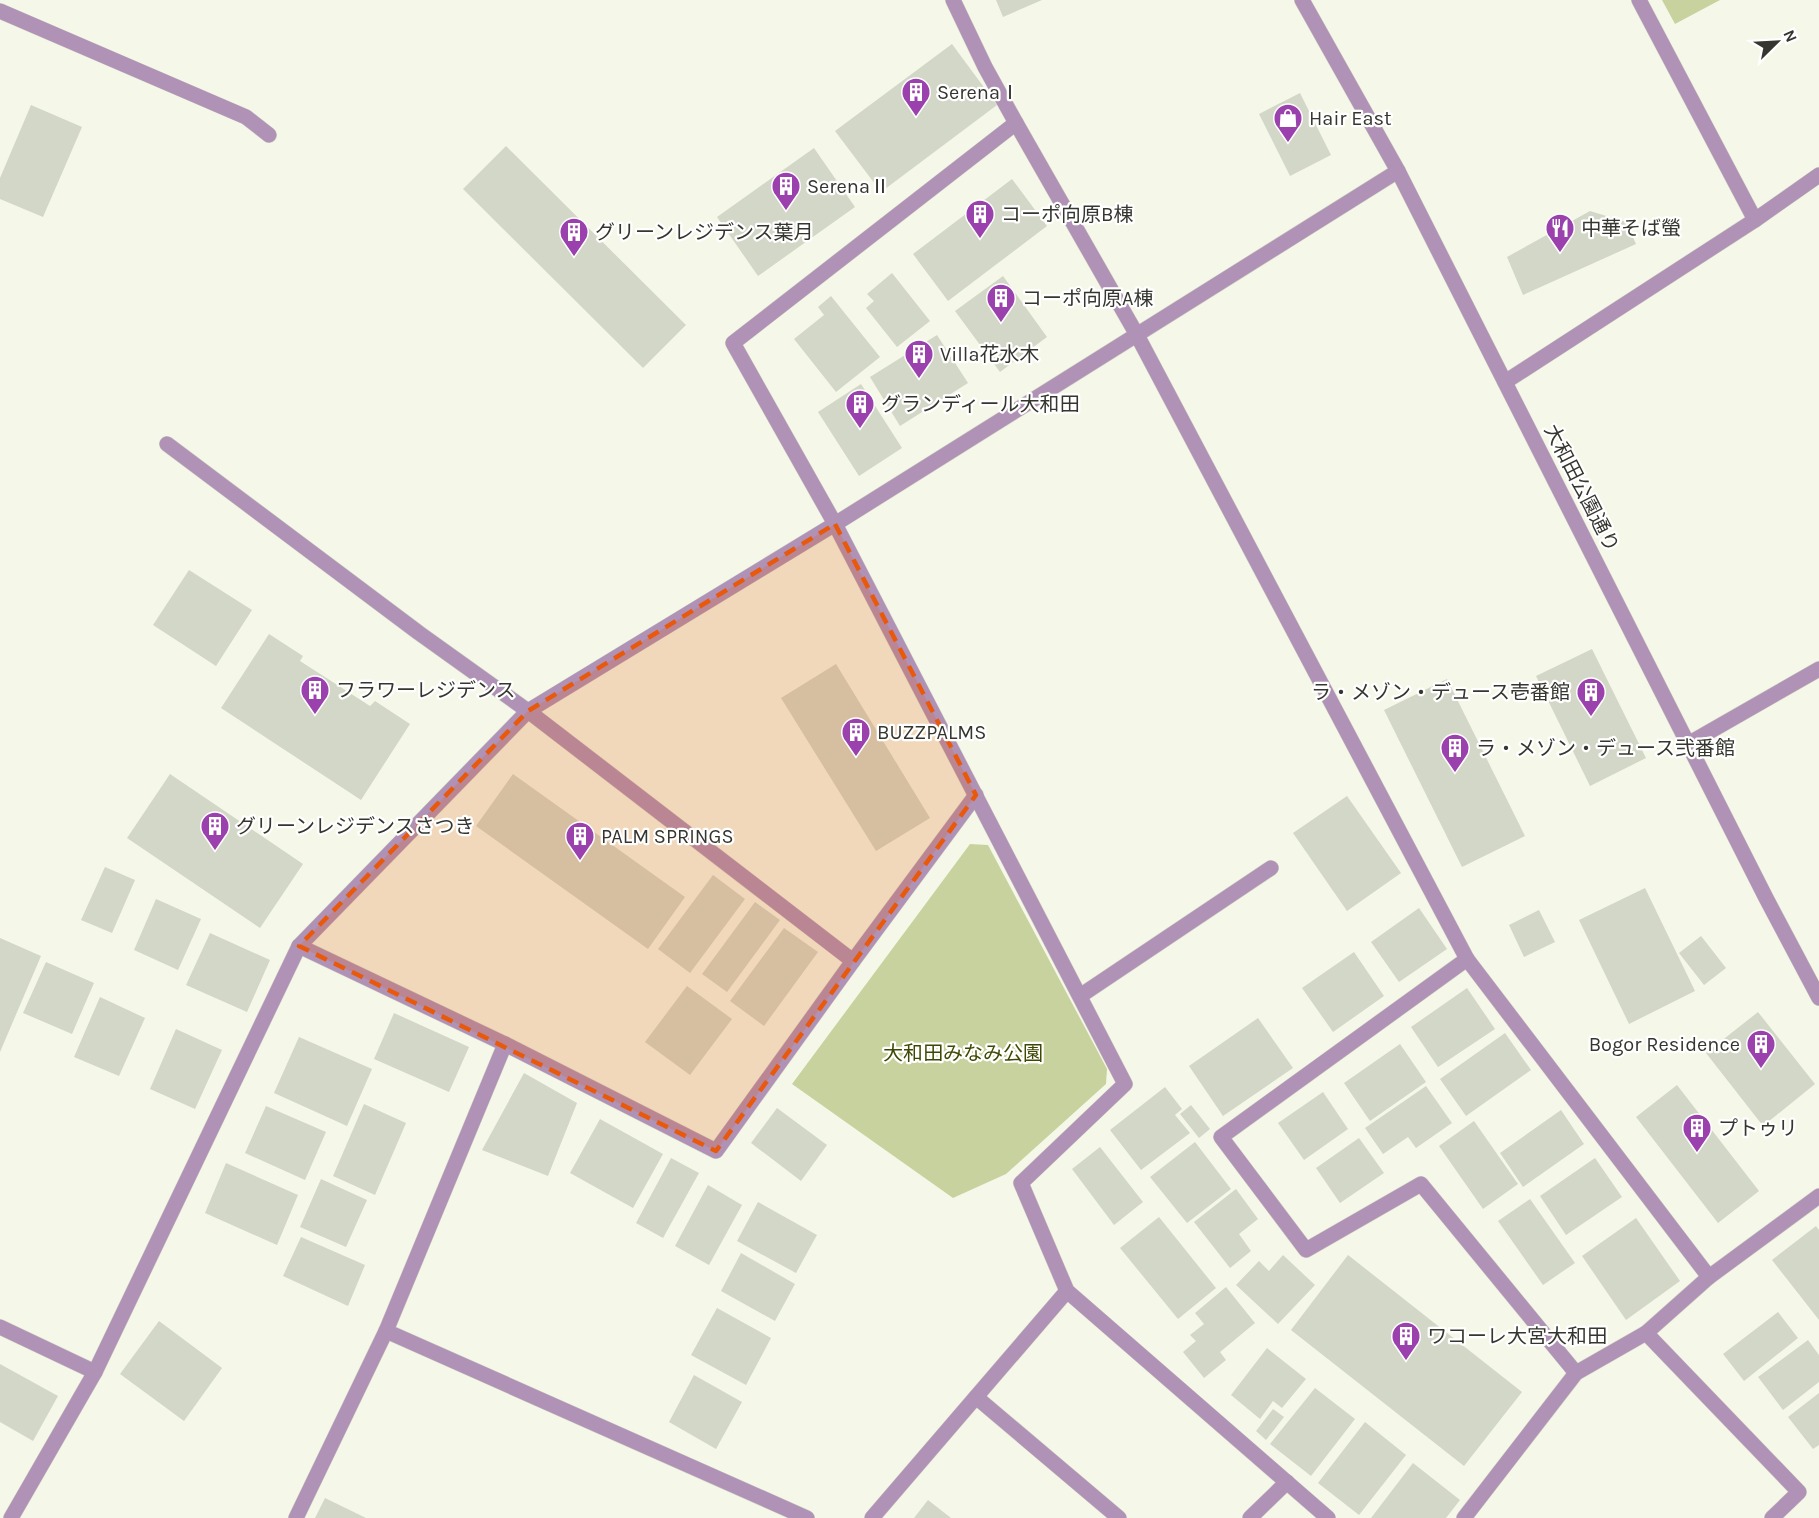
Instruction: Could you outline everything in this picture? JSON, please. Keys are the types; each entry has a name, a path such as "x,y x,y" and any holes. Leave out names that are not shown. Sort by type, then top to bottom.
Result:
{"street":[{"path":"953,0 985,67 1137,335 1467,959 1709,1277"},
{"name":"大和田公園通り","path":"1302,0 1398,171 1819,998"},
{"path":"1639,0 1755,220"},
{"path":"0,11 246,117 269,135"},
{"path":"1016,123 733,343 835,524 1125,1084 1021,1183 1067,1291 1328,1518"},
{"path":"11,1518 95,1372 299,946 528,711 835,524 1398,171"},
{"path":"1505,382 1755,220 1819,175"},
{"path":"167,444 419,633 528,711 853,961"},
{"path":"1688,744 1819,669"},
{"path":"299,946 505,1044 716,1151 976,795"},
{"path":"1080,996 1271,868"},
{"path":"1467,959 1221,1137 1306,1250 1421,1184 1576,1373"},
{"path":"296,1518 386,1331 505,1044"},
{"path":"1464,1518 1576,1373 1646,1333 1709,1277 1819,1196"},
{"path":"872,1518 1067,1291"},
{"path":"0,1327 95,1372"},
{"path":"386,1331 807,1518"},
{"path":"1646,1333 1799,1492 1772,1518"},
{"path":"976,1397 1119,1518"},
{"path":"1250,1518 1287,1482"}],"highlighted area":[{"path":"835,524 976,795 716,1151 299,946 528,711"}],"green space":[{"path":"1662,0 1720,0 1675,24"},
{"name":"大和田みなみ公園","path":"970,844 988,845 1107,1069 1106,1084 1006,1174 953,1198 792,1084"}],"building":[{"path":"996,0 1042,0 1003,17"},
{"name":"SerenaⅠ","path":"952,44 997,105 881,192 835,131"},
{"path":"1300,93 1331,155 1290,176 1259,114"},
{"path":"31,105 82,127 43,217 0,199 0,178"},
{"name":"グリーンレジデンス葉月","path":"506,146 686,325 643,368 463,189"},
{"name":"SerenaⅡ","path":"814,148 855,207 758,276 717,217"},
{"name":"コーポ向原B棟","path":"1012,179 1047,226 948,301 913,254"},
{"path":"1590,211 1626,222 1636,244 1523,295 1507,257"},
{"path":"892,273 930,321 897,347 866,308 874,301 867,294"},
{"name":"コーポ向原A棟","path":"1003,276 1047,337 1000,372 955,311"},
{"path":"831,296 880,357 836,392 794,339 824,315 818,307"},
{"name":"Villa花水木","path":"937,335 968,383 900,426 870,377"},
{"name":"グランディール大和田","path":"861,384 902,448 859,476 818,412"},
{"path":"189,570 252,610 216,666 153,625"},
{"name":"フラワーレジデンス","path":"269,634 303,656 300,661 370,706 375,701 410,724 361,800 221,708"},
{"name":"ラ・メゾン・デュース壱番館","path":"1592,649 1646,758 1590,786 1536,676"},
{"name":"BUZZPALMS","path":"836,664 930,818 876,851 781,698"},
{"name":"ラ・メゾン・デュース弐番館","path":"1447,679 1525,836 1462,867 1384,710"},
{"name":"グリーンレジデンスさつき","path":"170,774 303,864 260,928 127,838"},
{"name":"PALM SPRINGS","path":"513,774 685,897 648,949 476,826"},
{"path":"1347,796 1401,873 1347,911 1293,833"},
{"path":"105,867 135,880 112,933 81,920"},
{"path":"713,875 745,899 690,973 658,949"},
{"path":"1645,888 1695,991 1629,1024 1579,920"},
{"path":"156,899 201,919 178,970 134,950"},
{"path":"755,902 780,920 727,992 702,974"},
{"path":"1419,908 1447,949 1399,982 1371,942"},
{"path":"1539,910 1555,942 1524,957 1509,925"},
{"path":"784,928 818,952 764,1026 730,1001"},
{"path":"210,933 270,960 247,1012 186,985"},
{"path":"1701,936 1726,968 1704,985 1679,953"},
{"path":"0,938 41,956 0,1052"},
{"path":"1354,952 1384,996 1333,1032 1302,988"},
{"path":"46,962 94,983 72,1034 23,1013"},
{"path":"687,986 732,1019 690,1075 645,1042"},
{"path":"1467,988 1495,1029 1438,1067 1411,1027"},
{"path":"100,997 145,1018 119,1076 74,1057"},
{"name":"Bogor Residence","path":"1758,1012 1815,1084 1763,1126 1706,1053"},
{"path":"394,1013 469,1047 449,1092 374,1059"},
{"path":"1258,1018 1293,1068 1223,1116 1189,1066"},
{"path":"176,1029 222,1050 195,1109 150,1089"},
{"path":"1505,1033 1531,1070 1466,1116 1440,1079"},
{"path":"299,1037 372,1069 347,1126 274,1093"},
{"path":"1400,1044 1426,1082 1370,1121 1344,1083"},
{"path":"524,1073 577,1103 548,1176 482,1150"},
{"name":"プトゥリ","path":"1677,1085 1759,1191 1718,1223 1636,1117"},
{"path":"1426,1086 1452,1123 1416,1148 1408,1137 1383,1154 1365,1128"},
{"path":"1165,1087 1182,1109 1175,1115 1190,1133 1141,1170 1110,1130"},
{"path":"1323,1092 1348,1129 1304,1160 1278,1123"},
{"path":"364,1104 406,1123 375,1195 333,1176"},
{"path":"1191,1105 1210,1129 1199,1138 1180,1114"},
{"path":"266,1106 326,1132 305,1180 245,1153"},
{"path":"777,1108 827,1145 801,1181 751,1143"},
{"path":"1561,1110 1584,1144 1523,1187 1500,1153"},
{"path":"600,1119 663,1154 633,1208 570,1173"},
{"path":"1474,1121 1518,1184 1483,1209 1439,1146"},
{"path":"1359,1138 1384,1173 1340,1203 1316,1168"},
{"path":"1195,1142 1231,1189 1187,1223 1150,1177"},
{"path":"1100,1147 1143,1202 1114,1225 1072,1169"},
{"path":"671,1158 699,1173 663,1238 636,1223"},
{"path":"1595,1158 1622,1197 1566,1235 1540,1196"},
{"path":"226,1163 298,1195 277,1245 205,1213"},
{"path":"321,1179 367,1200 346,1247 300,1227"},
{"path":"708,1185 742,1205 709,1265 675,1246"},
{"path":"1236,1189 1258,1219 1239,1234 1251,1251 1230,1268 1194,1222"},
{"path":"1530,1199 1575,1263 1543,1285 1498,1221"},
{"path":"758,1202 817,1235 796,1273 737,1241"},
{"path":"1159,1217 1216,1288 1178,1319 1120,1248"},
{"path":"1636,1218 1680,1281 1626,1320 1582,1256"},
{"path":"1816,1226 1819,1230 1819,1320 1772,1260"},
{"path":"301,1237 365,1265 348,1306 283,1276"},
{"path":"741,1253 795,1284 775,1321 721,1291"},
{"path":"1283,1255 1315,1285 1278,1324 1236,1285 1259,1261 1269,1271"},
{"name":"ワコーレ大宮大和田","path":"1348,1255 1522,1392 1464,1466 1291,1330"},
{"path":"1226,1287 1255,1323 1220,1352 1226,1360 1204,1378 1183,1352 1196,1341 1190,1335 1204,1324 1195,1313"},
{"path":"717,1308 771,1338 746,1385 691,1355"},
{"path":"1778,1312 1798,1338 1744,1381 1723,1354"},
{"path":"159,1321 222,1368 184,1421 120,1374"},
{"path":"1808,1340 1819,1355 1819,1382 1783,1410 1758,1377"},
{"path":"1267,1348 1306,1379 1282,1408 1273,1401 1260,1419 1231,1395"},
{"path":"0,1364 58,1396 33,1441 0,1422"},
{"path":"694,1375 742,1402 716,1449 669,1422"},
{"path":"1315,1388 1355,1419 1311,1476 1270,1444"},
{"path":"1819,1393 1819,1445 1813,1449 1788,1417"},
{"path":"1273,1409 1284,1417 1266,1440 1256,1431"},
{"path":"1365,1422 1406,1455 1359,1515 1318,1483"},
{"path":"1413,1463 1460,1500 1446,1518 1371,1518"},
{"path":"325,1498 366,1518 315,1518"},
{"path":"928,1500 951,1518 914,1518"}],"place":[{"name":"SerenaⅠ","path":"916,118"},
{"name":"Hair East","path":"1288,144"},
{"name":"SerenaⅡ","path":"786,212"},
{"name":"コーポ向原B棟","path":"980,240"},
{"name":"中華そば螢","path":"1560,254"},
{"name":"グリーンレジデンス葉月","path":"574,258"},
{"name":"コーポ向原A棟","path":"1001,324"},
{"name":"Villa花水木","path":"919,380"},
{"name":"グランディール大和田","path":"860,430"},
{"name":"フラワーレジデンス","path":"315,716"},
{"name":"ラ・メゾン・デュース壱番館","path":"1591,718"},
{"name":"BUZZPALMS","path":"856,758"},
{"name":"ラ・メゾン・デュース弐番館","path":"1455,774"},
{"name":"グリーンレジデンスさつき","path":"215,852"},
{"name":"PALM SPRINGS","path":"580,862"},
{"name":"Bogor Residence","path":"1761,1070"},
{"name":"プトゥリ","path":"1697,1154"},
{"name":"ワコーレ大宮大和田","path":"1406,1362"}]}
